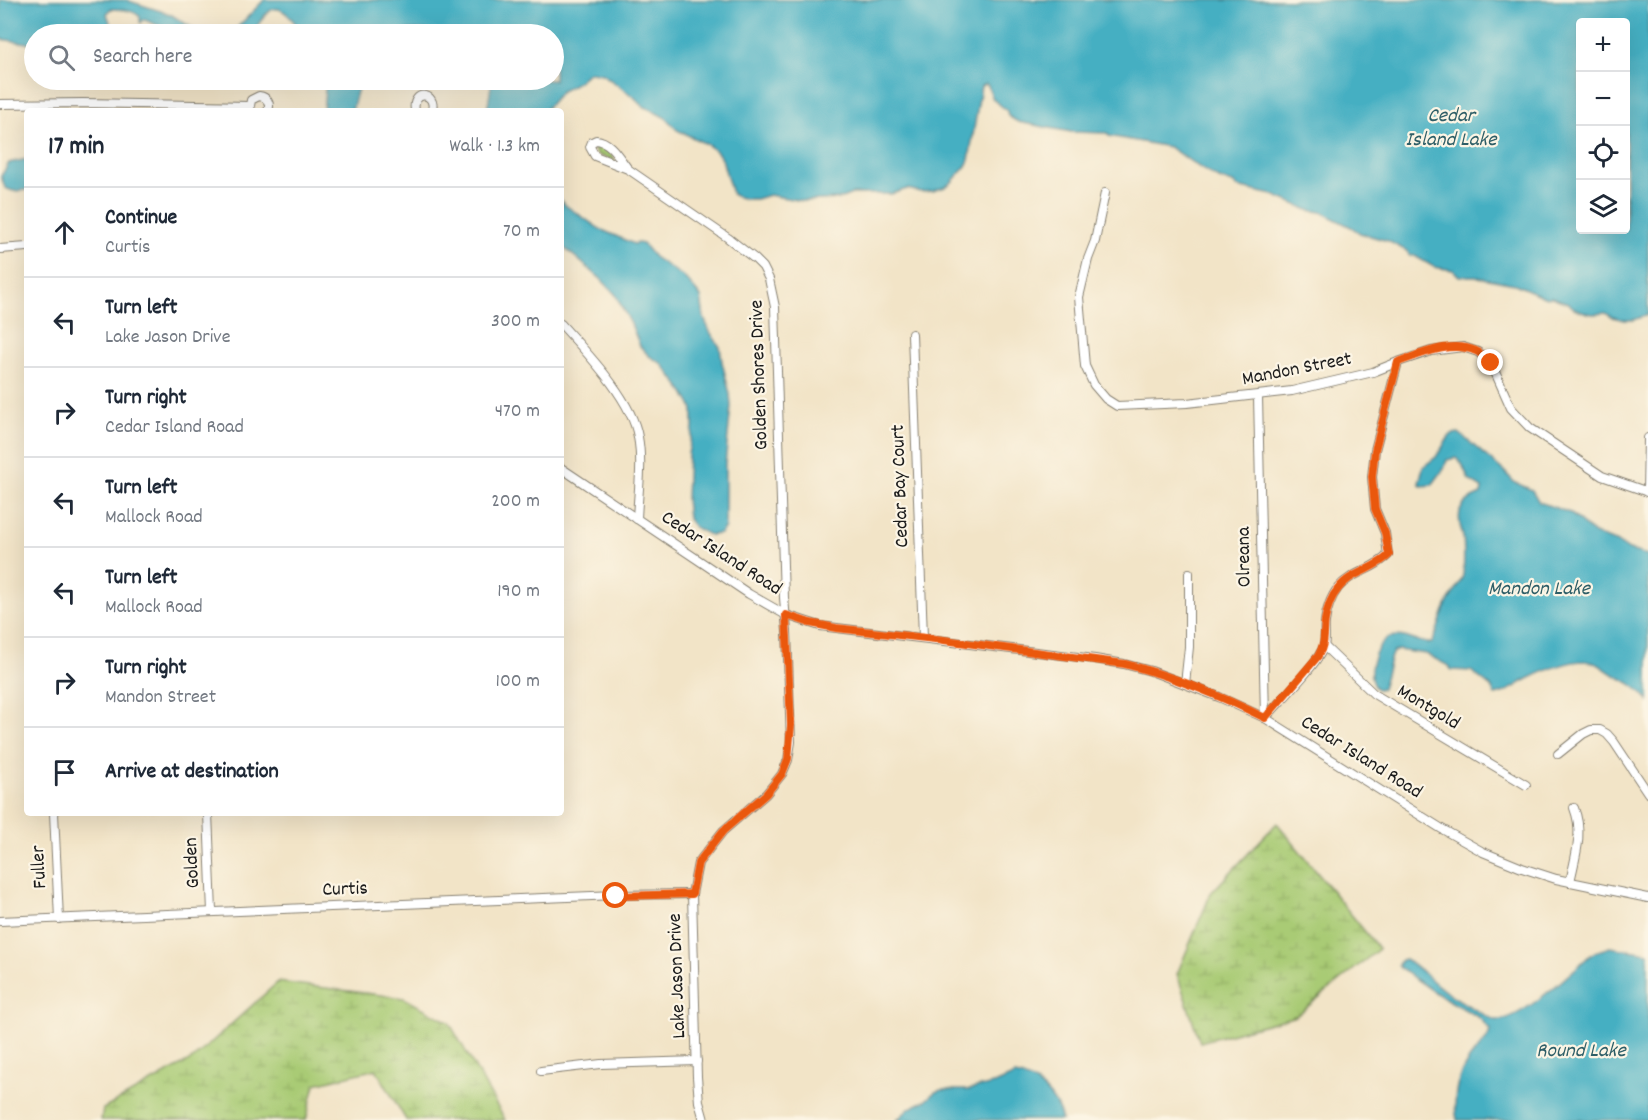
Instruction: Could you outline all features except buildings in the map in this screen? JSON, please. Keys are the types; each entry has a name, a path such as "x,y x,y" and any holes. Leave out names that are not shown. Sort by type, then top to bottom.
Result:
{"street":[{"path":"0,104 83,103 250,108 253,98 261,96 268,101 269,108"},
{"path":"415,108 416,100 425,96 433,102 432,108"},
{"name":"Golden Shores Drive","path":"628,170 606,142 598,140 592,142 590,147 594,156 628,170 747,252 763,267 771,283 775,307 786,615"},
{"name":"Mandon Street","path":"1105,194 1095,241 1079,297 1085,366 1094,385 1106,399 1117,406 1187,404 1292,391 1373,372 1431,351 1463,347 1478,352 1491,363 1511,408 1530,428 1602,476 1648,492"},
{"path":"0,249 24,248"},
{"path":"564,328 609,381 626,405 636,427 640,453 637,519"},
{"name":"Cedar Bay Court","path":"912,334 923,637"},
{"path":"1265,718 1315,662 1324,646 1325,620 1330,601 1338,587 1352,576 1382,562 1389,555 1385,533 1375,509 1372,477 1375,450 1398,362"},
{"name":"Olreana","path":"1258,396 1265,718"},
{"path":"1648,438 1648,492"},
{"name":"Cedar Island Road","path":"564,470 756,598 786,615 836,628 1115,662 1142,668 1233,703 1265,718 1462,841 1512,864 1570,882 1648,898"},
{"path":"1185,684 1189,646 1189,573"},
{"name":"Lake Jason Drive","path":"704,1120 699,1102 692,894 698,863 723,831 766,794 782,774 788,759 791,725 786,615"},
{"name":"Montgold","path":"1324,646 1374,694 1526,786"},
{"path":"1558,754 1583,734 1591,730 1600,730 1614,742 1648,794"},
{"path":"1570,882 1580,833 1574,808"},
{"name":"Fuller","path":"54,816 58,919"},
{"name":"Golden","path":"208,816 212,912"},
{"name":"Curtis","path":"0,921 692,894"},
{"path":"541,1071 601,1064 697,1061"}],"green space":[{"path":"597,143 607,148 616,161 598,155 594,149"},
{"path":"1277,823 1379,949 1296,1016 1200,1042 1177,974 1211,893"},
{"path":"278,982 404,998 449,1022 505,1120 406,1120 376,1069 315,1084 306,1120 101,1120 103,1109 193,1059"}],"water":[{"path":"0,0 126,0 170,14 186,24 155,24 145,20 141,23 140,17 130,11 110,9 107,14 111,24 24,24 24,43 0,39"},
{"name":"Cedar Island Lake","path":"264,0 1648,0 1648,315 1625,320 1606,313 1587,313 1568,303 1552,297 1546,298 1515,284 1476,276 1459,276 1453,270 1434,267 1409,255 1407,251 1388,241 1360,233 1321,212 1308,210 1273,195 1237,187 1233,183 1219,179 1169,147 1109,136 1107,133 1071,132 1018,122 1008,116 1007,111 993,99 986,84 981,86 969,160 952,182 945,187 921,192 907,189 891,194 852,194 839,199 803,201 769,195 756,199 745,199 732,194 722,159 717,152 677,130 666,118 643,106 602,74 588,73 564,89 564,24 295,24 279,9 270,11 258,24 241,24"},
{"path":"325,90 357,90 353,108 323,108"},
{"name":"Cedar Island Lake","path":"490,90 563,90 547,108 487,108"},
{"path":"24,160 24,190 13,191 5,188 1,176 9,163"},
{"path":"564,204 600,229 634,244 643,244 654,257 684,277 701,297 704,318 720,347 731,406 725,465 725,527 720,534 710,535 699,530 688,519 686,499 688,454 693,428 693,410 690,403 661,363 649,356 640,346 615,294 564,248"},
{"name":"Mandon Lake","path":"1459,433 1514,482 1532,490 1539,502 1570,513 1594,534 1629,550 1648,555 1648,701 1632,685 1588,661 1579,661 1551,669 1508,691 1495,695 1491,687 1471,671 1452,670 1426,654 1398,650 1391,656 1382,689 1377,689 1373,684 1371,669 1373,661 1385,640 1395,636 1432,643 1445,608 1462,579 1464,550 1459,522 1460,510 1467,501 1481,494 1482,488 1469,480 1462,464 1456,458 1447,460 1444,469 1432,485 1421,486 1419,483 1423,467 1436,457 1452,434"},
{"name":"Round Lake","path":"1610,947 1648,953 1648,1120 1457,1120 1455,1102 1460,1076 1468,1060 1486,1039 1490,1030 1480,1018 1436,993 1400,968 1398,965 1401,960 1405,959 1410,962 1456,998 1497,1020 1519,1013 1558,984 1588,957"},
{"path":"1015,1075 1031,1080 1045,1090 1062,1120 897,1120 910,1108 926,1100 935,1092 969,1090 997,1083"}],"route":[{"path":"616,896 692,894 698,863 723,831 766,794 782,774 788,759 791,725 786,615 836,628 1125,664 1202,690 1265,718 1311,666 1324,646 1325,620 1330,601 1338,587 1352,576 1382,562 1389,555 1385,533 1375,509 1372,477 1375,450 1398,362 1431,351 1463,347 1478,352 1491,363"}]}
